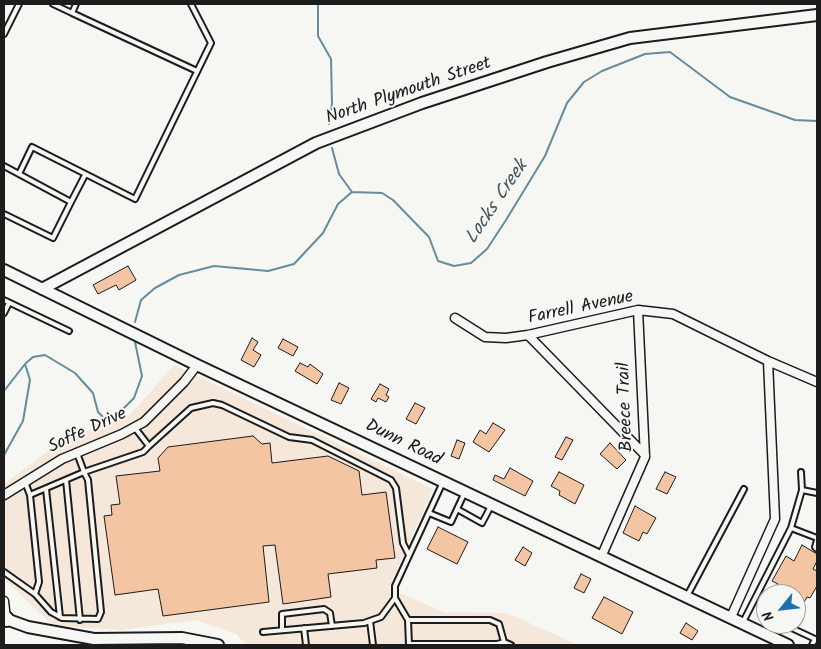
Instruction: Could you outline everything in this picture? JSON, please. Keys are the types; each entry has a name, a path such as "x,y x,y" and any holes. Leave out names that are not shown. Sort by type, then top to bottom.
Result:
{"main road":[{"name":"North Plymouth Street","path":"42,289 316,143 422,103 547,62 630,38 817,15"},
{"name":"Dunn Road","path":"4,270 197,365 756,629"},
{"path":"5,618 28,627 94,639 182,638 218,645"},
{"name":"Dunn Road","path":"766,634 788,645"}],"street":[{"name":"Farrell Avenue","path":"455,318 485,337 506,338 528,335 638,310 673,314 768,361 817,382"},
{"name":"Breece Trail","path":"602,555 645,455 638,310"},
{"path":"528,335 645,455"},
{"path":"731,616 775,519 768,361"},
{"name":"Soffe Drive","path":"4,495 77,452 135,428 165,403 197,365"},
{"path":"4,601 5,618"}],"lane":[{"path":"4,34 19,4"},
{"path":"53,4 197,72"},
{"path":"72,13 76,4"},
{"path":"19,174 32,148 135,199 211,43 191,4"},
{"path":"4,166 71,202"},
{"path":"4,214 53,238 85,175"},
{"path":"4,300 70,331"},
{"path":"4,313 9,303"},
{"path":"30,495 84,472 143,452 191,408 213,403 289,436 312,440 391,480 396,488 403,543 409,555"},
{"path":"135,428 149,446"},
{"path":"4,572 35,594 51,612 60,617 80,620 98,619 101,612 88,480 77,452"},
{"path":"743,622 791,528 802,490 802,472"},
{"path":"66,480 80,620"},
{"path":"25,482 30,495 39,582 35,594"},
{"path":"263,632 332,626 370,621 381,617 394,598 395,586 443,482"},
{"path":"46,489 60,617"},
{"path":"687,596 744,489"},
{"path":"802,490 817,493"},
{"path":"428,513 451,522 466,492"},
{"path":"457,509 482,523 493,504"},
{"path":"791,528 817,539 815,547 817,549"},
{"path":"394,598 408,620 409,645 497,644 504,642 511,645"},
{"path":"282,630 282,614 324,609 330,613 332,626"},
{"path":"408,620 490,620 500,624 504,642"},
{"path":"370,621 373,645"},
{"path":"304,628 306,645"},
{"path":"812,645 816,637"}],"shaded area":[{"path":"174,365 433,489 389,588 444,612 507,613 578,645 247,645 236,634 195,620 121,630 54,626 4,579 4,484 64,439 129,416"}],"building":[{"path":"128,266 136,280 119,290 116,285 98,294 93,285"},
{"path":"252,338 258,342 253,350 261,355 254,367 241,360"},
{"path":"283,339 298,347 293,356 278,348"},
{"path":"300,363 308,367 310,364 323,374 317,384 295,371"},
{"path":"339,383 349,388 341,404 331,400"},
{"path":"380,384 389,389 386,395 389,397 386,402 378,398 376,402 371,399"},
{"path":"415,403 425,408 416,424 406,419"},
{"path":"493,423 505,430 489,452 473,442 480,430 486,434"},
{"path":"253,436 262,444 270,443 272,463 328,456 359,471 362,495 386,492 395,558 376,560 377,568 328,574 331,597 283,604 275,545 263,546 269,602 163,616 158,589 115,595 104,516 112,515 111,505 120,504 116,476 160,471 158,458 168,447"},
{"path":"566,437 573,440 562,460 555,457"},
{"path":"457,440 465,443 459,459 451,456"},
{"path":"610,443 626,460 617,469 600,454"},
{"path":"510,468 533,481 525,496 493,480 495,475 504,479"},
{"path":"559,472 584,485 575,504 559,495 560,491 551,486"},
{"path":"665,472 676,477 667,494 656,489"},
{"path":"635,506 656,518 647,534 643,532 639,541 623,533"},
{"path":"438,527 468,542 457,564 427,549"},
{"path":"802,545 817,554 817,561 813,569 817,571 817,586 810,598 807,597 806,599 806,584 778,584 772,581 786,556 794,561"},
{"path":"523,547 532,553 525,566 515,560"},
{"path":"581,574 591,579 584,593 574,588"},
{"path":"604,597 633,612 622,634 592,618"},
{"path":"686,623 698,631 692,640 680,633"}],"waterway":[{"path":"318,4 318,36 331,59 332,104 329,124"},
{"name":"Locks Creek","path":"135,322 141,300 155,288 179,275 214,266 268,271 294,264 323,233 338,204 352,192 382,193 393,200 429,237 438,261 454,266 471,263 487,249 506,220 545,156 567,103 584,82 602,71 645,54 670,52 730,97 795,120 817,121"},
{"path":"332,148 339,174 352,192"},
{"name":"Locks Creek","path":"4,455 23,421 30,380 25,364 33,357 45,355 75,373 93,393 98,412 104,418 116,416 134,398 142,376 135,342"},
{"path":"4,391 25,364"}]}
